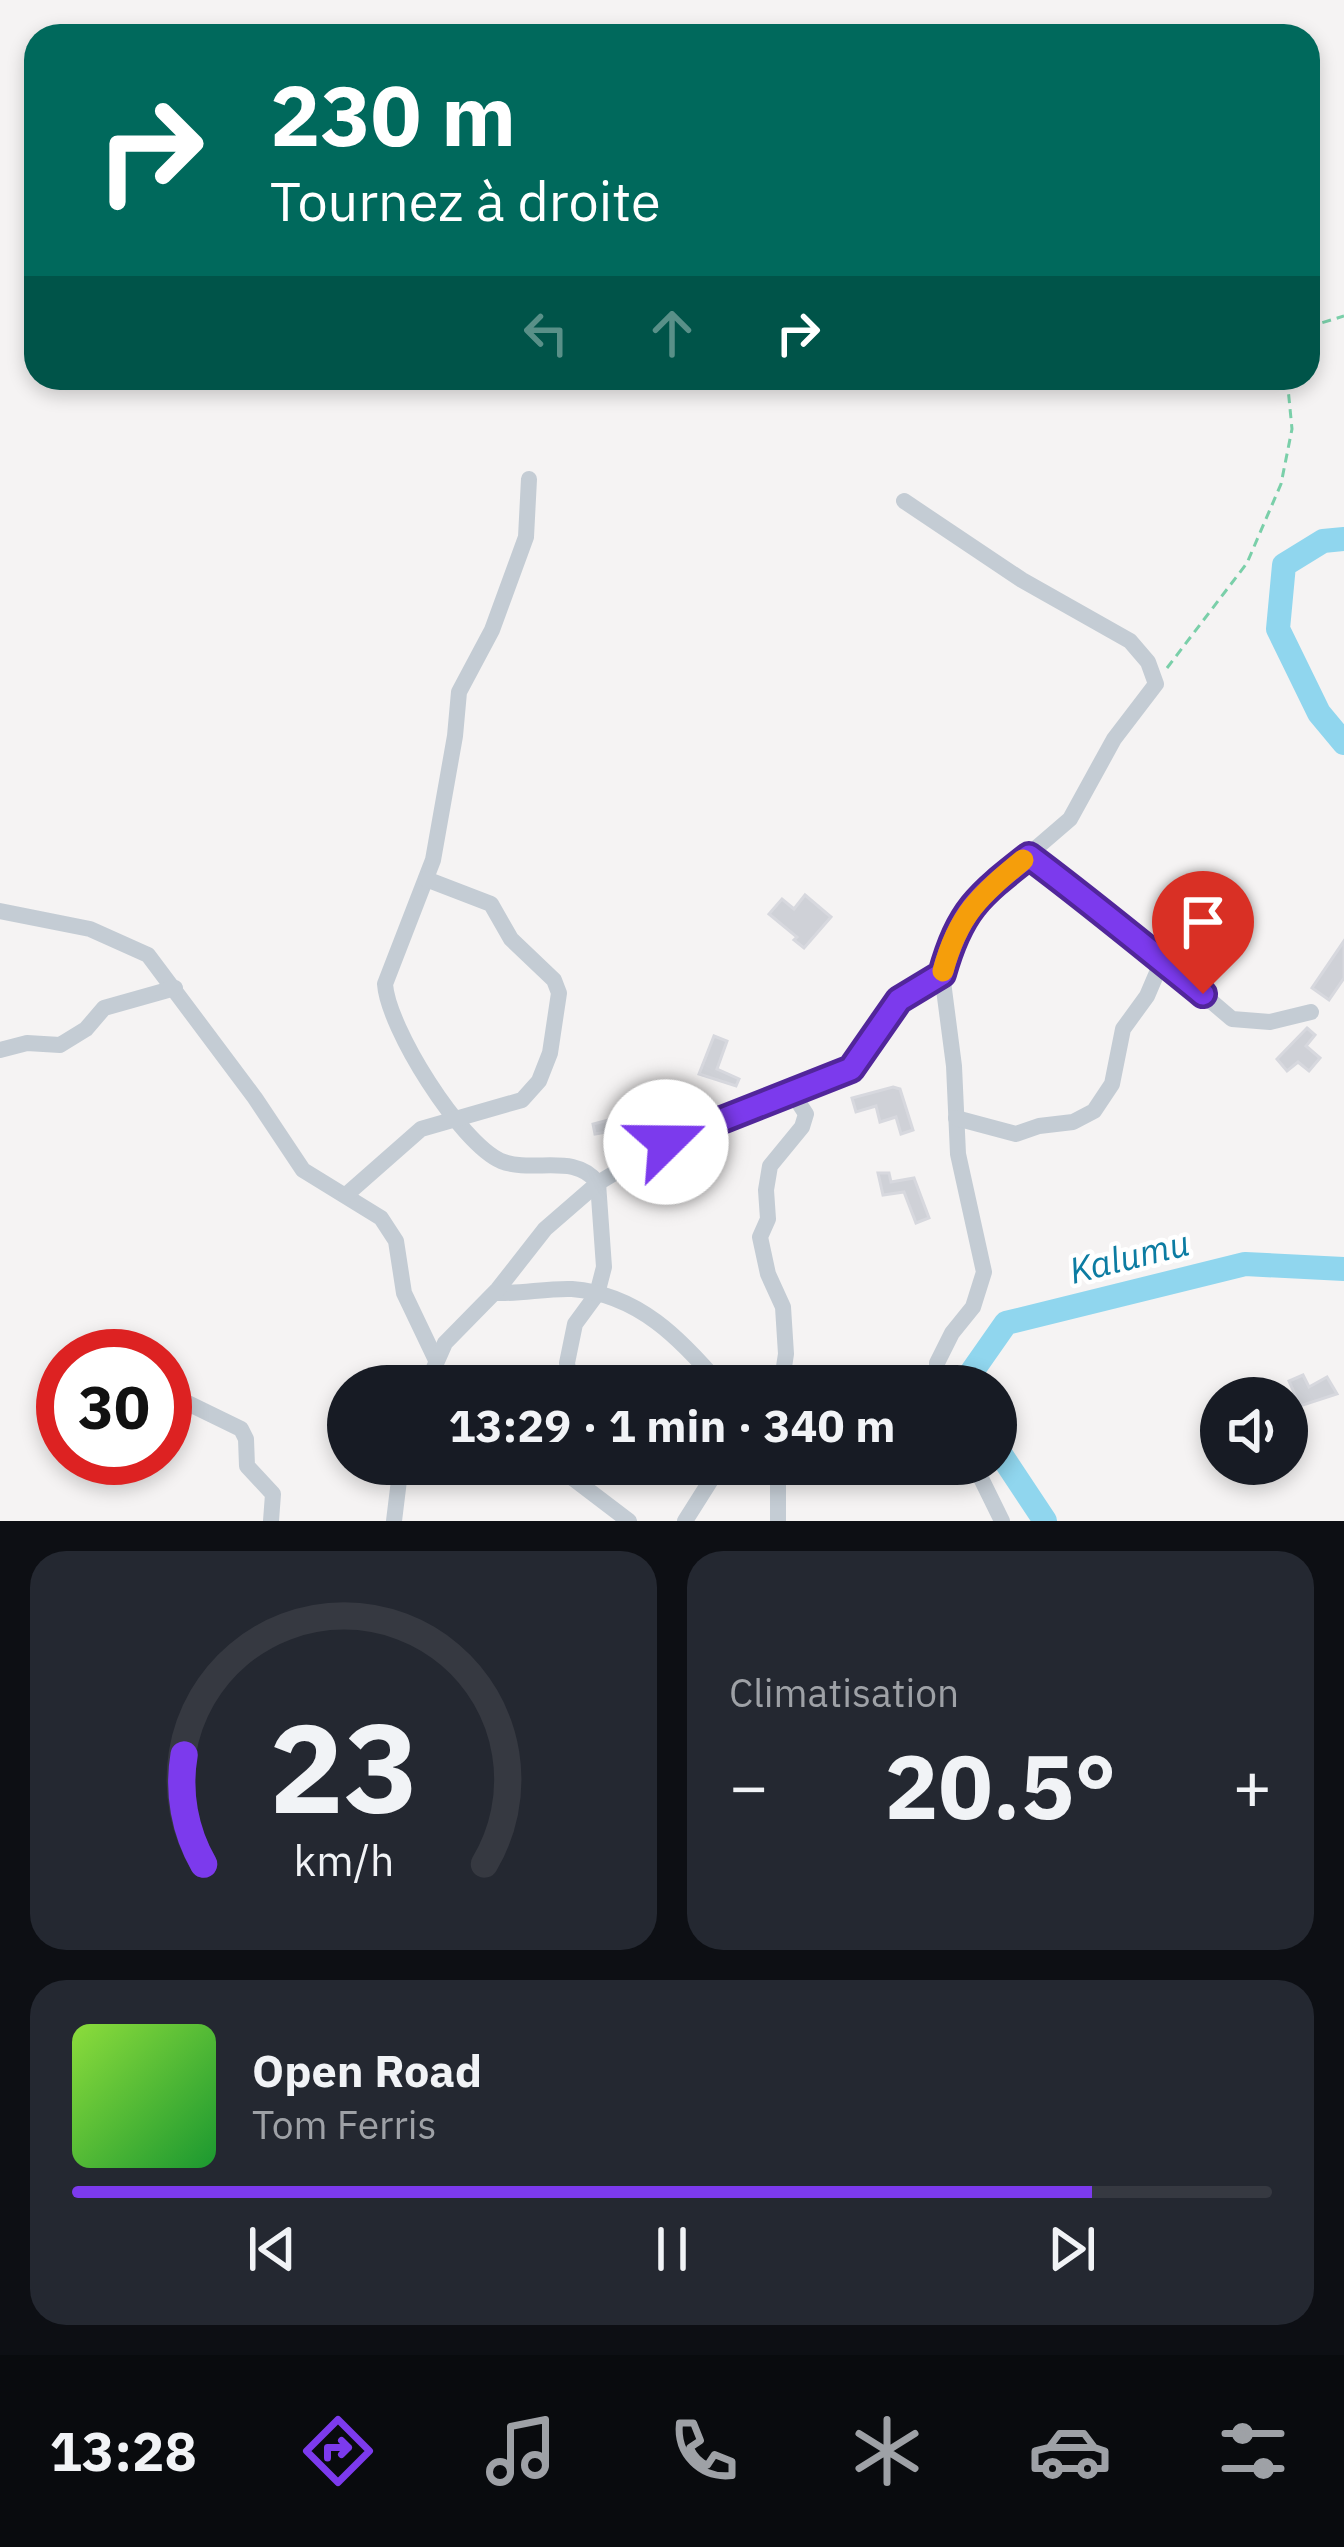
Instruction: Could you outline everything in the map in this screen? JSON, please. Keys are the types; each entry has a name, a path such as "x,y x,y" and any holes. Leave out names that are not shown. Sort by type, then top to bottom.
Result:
{"street":[{"path":"530,479 530,519 520,556 492,630 459,692 447,788 426,879 386,974 385,994 421,1070 452,1117 501,1161 581,1168 598,1183 604,1268 597,1294 575,1324 567,1365"},
{"path":"904,501 1042,592 1130,641 1141,651 1156,684 1114,739 1070,819 969,908 952,937 942,974 961,1174 984,1272 973,1307 952,1334 937,1365"},
{"path":"1029,856 1083,901 1115,920 1232,1019 1270,1022 1312,1012"},
{"path":"346,1195 406,1138 452,1117 510,1106 531,1092 550,1053 559,993 554,980 511,939 490,904 426,879"},
{"path":"0,911 90,929 148,956 303,1170 381,1218 396,1241 404,1294 429,1365"},
{"path":"956,1118 1016,1133 1073,1122 1094,1112 1112,1084 1123,1028 1147,996 1162,961"},
{"path":"437,1365 545,1229 598,1183 666,1142 851,1069 899,1000 942,974"},
{"path":"0,1050 27,1043 60,1046 86,1029 104,1008 175,988"},
{"path":"783,1365 787,1342 783,1307 768,1274 760,1237 768,1219 770,1166 795,1138 806,1114 791,1091"},
{"path":"496,1293 564,1289 597,1294 658,1321 703,1365"},
{"path":"192,1406 241,1429 247,1466 273,1494 271,1521"},
{"path":"394,1521 398,1485"},
{"path":"586,1485 629,1521"},
{"path":"685,1521 708,1485"},
{"path":"778,1485 778,1521"},
{"path":"984,1485 1002,1521"}],"path":[{"path":"1156,684 1247,563 1281,484 1292,429 1289,390"}],"building":[{"path":"805,895 831,917 804,948 769,914 782,899 794,909"},
{"path":"1344,941 1344,978 1329,1000 1312,988"},
{"path":"1307,1028 1315,1035 1306,1046 1320,1058 1309,1071 1298,1062 1287,1071 1277,1059"},
{"path":"714,1036 727,1041 717,1069 739,1079 736,1086 699,1074"},
{"path":"900,1089 913,1130 901,1134 896,1117 880,1122 876,1106 856,1112 852,1098"},
{"path":"644,1101 651,1118 595,1134 593,1124 620,1117 618,1112"},
{"path":"878,1173 889,1173 891,1182 914,1178 929,1218 916,1223 904,1192 883,1195"},
{"path":"1327,1377 1337,1394 1308,1403 1308,1385"}],"waterway":[{"name":"Kalumu","path":"1344,539 1323,541 1284,565 1278,629 1319,713 1344,743"},
{"name":"Kalumu","path":"977,1365 1006,1323 1245,1264 1344,1269"},
{"name":"Kalumu","path":"1017,1479 1045,1521"}],"slow traffic":[{"path":"943,971 952,937 969,908 1023,860"}],"route":[{"path":"666,1142 851,1069 899,1000 942,974 952,937 969,908 1029,856 1203,994"}]}
